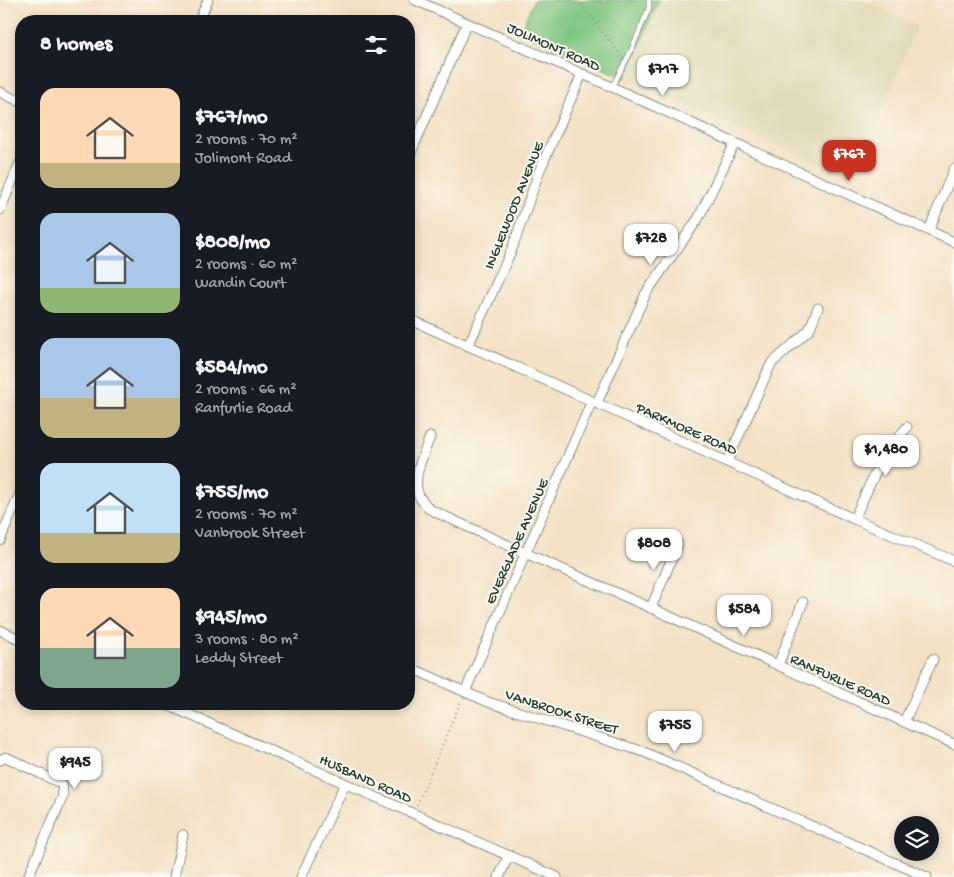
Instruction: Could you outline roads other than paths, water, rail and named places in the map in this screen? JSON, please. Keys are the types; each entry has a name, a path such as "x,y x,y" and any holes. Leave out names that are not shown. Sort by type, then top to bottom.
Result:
{"street":[{"path":"202,15 208,0"},
{"name":"JOLIMONT ROAD","path":"415,0 954,242"},
{"path":"415,131 467,23"},
{"name":"INGLEWOOD AVENUE","path":"468,346 512,248 539,172 582,74"},
{"path":"0,92 15,99"},
{"name":"EVERGLADE AVENUE","path":"465,692 525,554 646,293 698,219 734,143"},
{"path":"929,230 954,169"},
{"path":"0,210 15,175"},
{"path":"727,462 771,364 809,330 818,308"},
{"name":"PARKMORE ROAD","path":"415,322 727,462 954,561"},
{"path":"854,518 882,458 907,427"},
{"name":"RANFURLIE ROAD","path":"430,437 420,466 416,487 420,497 429,508 525,554 651,608 954,744"},
{"path":"0,540 15,506"},
{"path":"651,608 678,544"},
{"path":"778,665 803,602"},
{"path":"0,630 15,637"},
{"path":"904,722 933,659"},
{"name":"VANBROOK STREET","path":"415,670 488,702 644,752 926,877"},
{"name":"HUSBAND ROAD","path":"178,710 557,877"},
{"path":"0,760 6,757 62,784 63,796 28,877"},
{"path":"301,877 345,784"},
{"path":"174,877 183,835"},
{"path":"498,877 509,855"}],"lane":[{"path":"612,87 626,61 649,8 649,0"}]}
